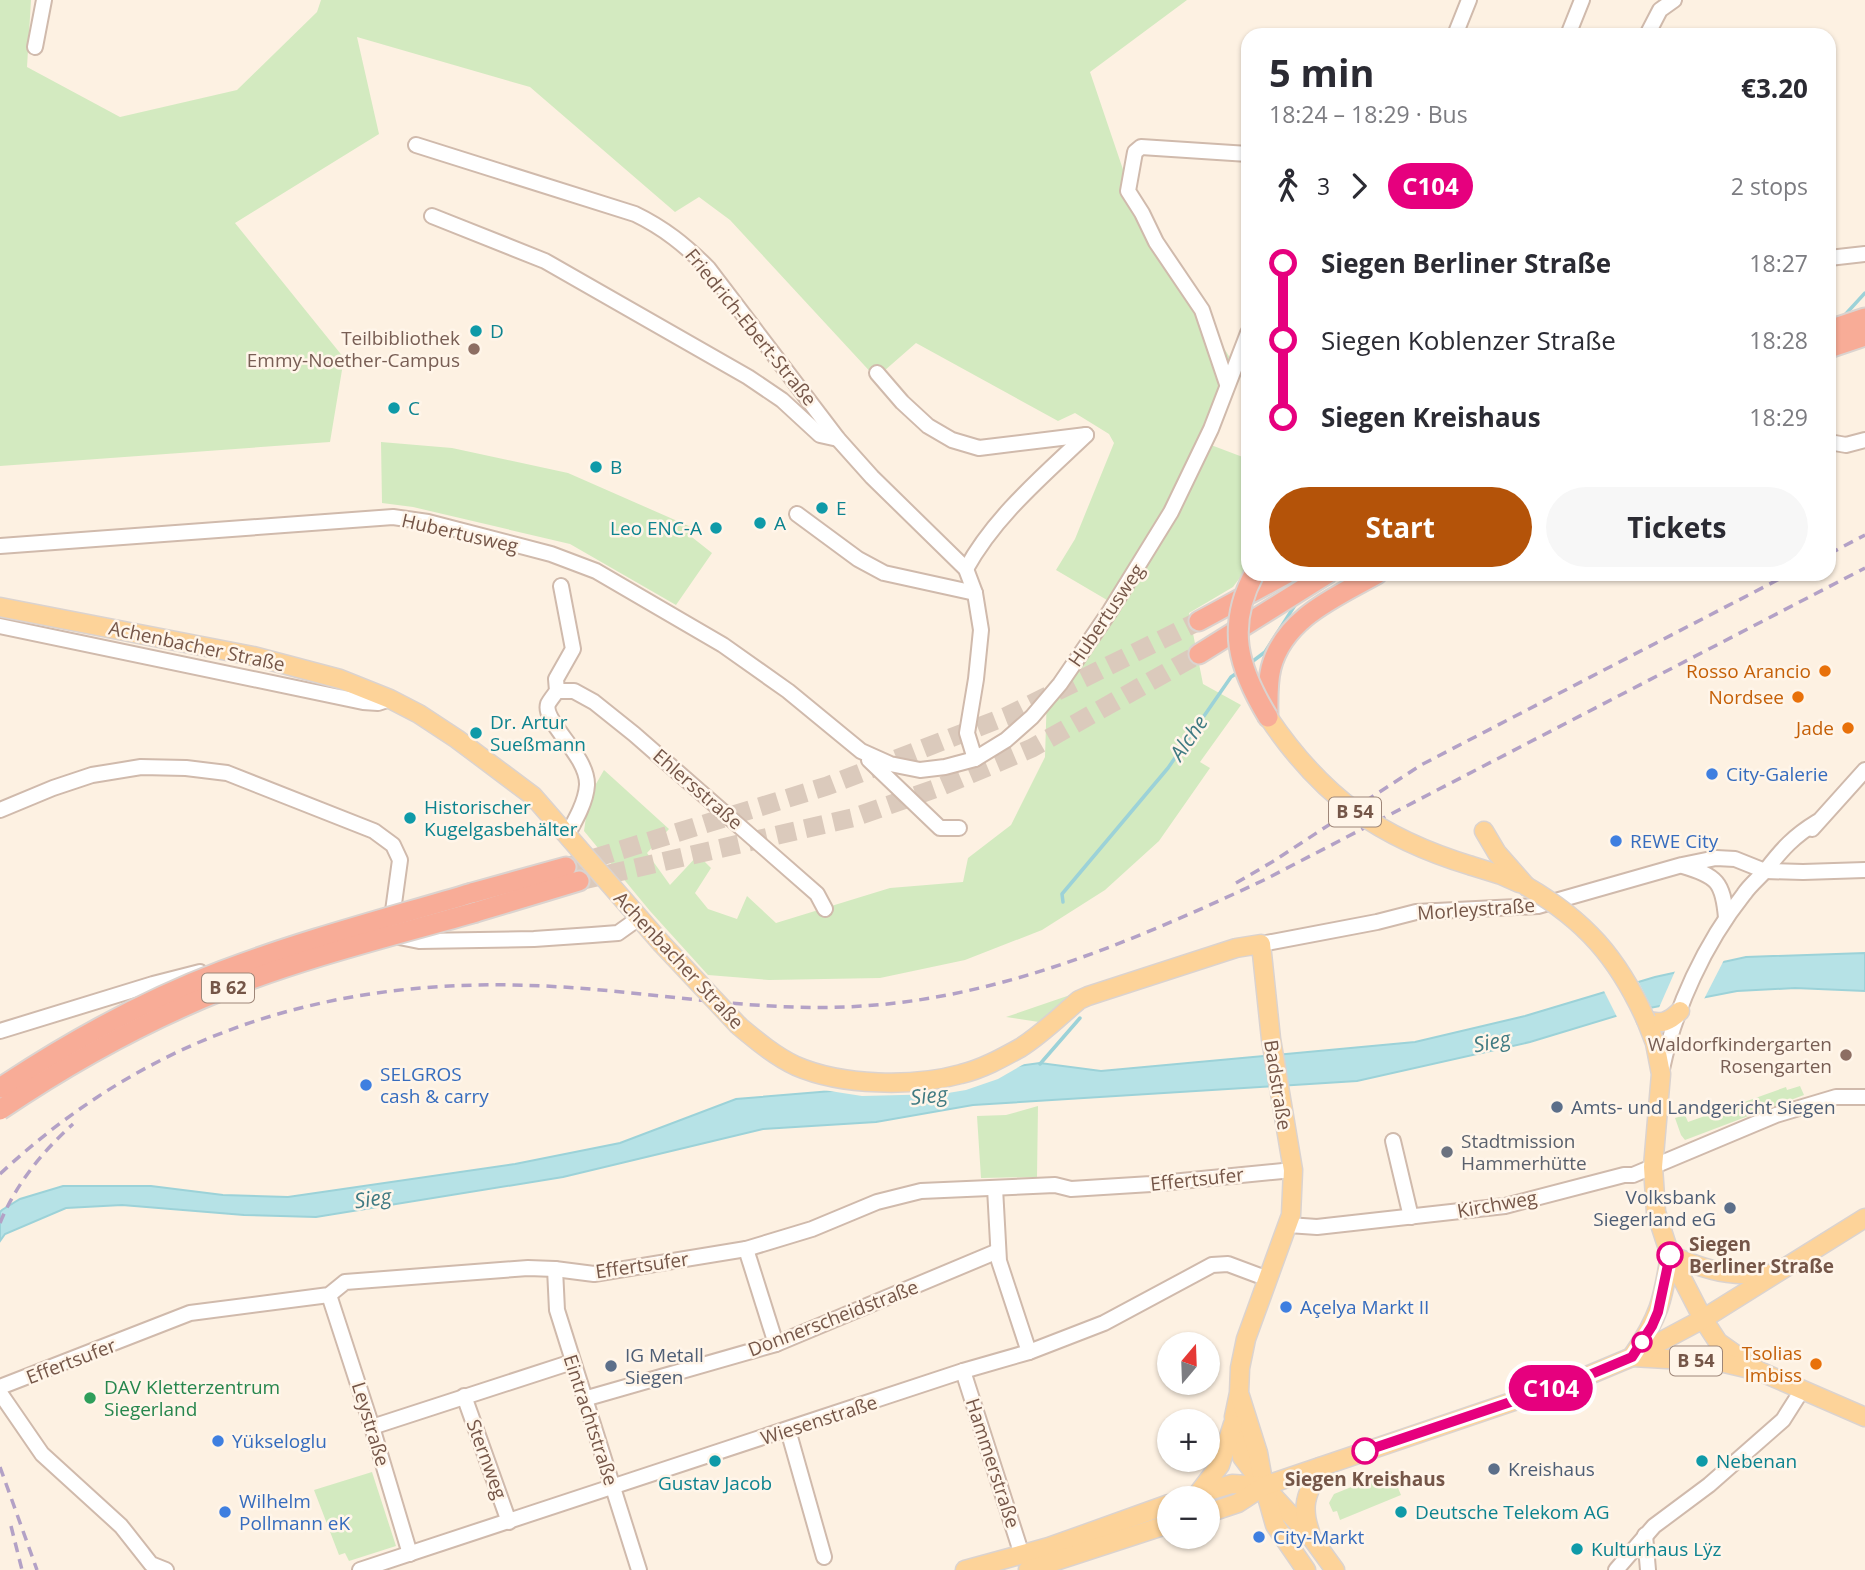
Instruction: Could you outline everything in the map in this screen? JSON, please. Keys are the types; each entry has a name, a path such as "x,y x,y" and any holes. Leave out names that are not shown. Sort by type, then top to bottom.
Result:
{"highway":[{"path":"1836,328 1865,318"},
{"path":"1836,346 1865,336"},
{"name":"B 54","path":"1251,581 1241,607 1237,642 1245,675 1268,717"},
{"path":"1199,621 1273,581"},
{"path":"1199,654 1316,581"},
{"path":"1268,717 1270,669 1283,641 1311,612 1365,581"},
{"name":"B 62","path":"0,1088 123,1015 220,972 271,954 474,903 573,874"},
{"name":"B 62","path":"0,1110 85,1056 178,1009 276,971 474,903"}],"main road":[{"name":"Achenbacher Straße","path":"0,607 253,656 340,679 419,714 491,762 533,796 661,943 739,1026 796,1066 818,1073 867,1081 938,1079 985,1066 1016,1050"},
{"name":"B 54","path":"1268,717 1307,769 1364,818 1411,845 1501,874 1526,886 1570,915 1607,951 1629,984 1655,1043 1661,1074 1653,1167 1656,1212 1670,1255 1703,1320 1718,1342 1759,1371"},
{"path":"1484,831 1497,853 1526,886"},
{"name":"Badstraße","path":"1261,944 1271,1040 1293,1170 1289,1226"},
{"name":"Morleystraße","path":"1016,1050 1079,1000 1088,996 1236,948 1261,944"},
{"path":"1646,1020 1660,1023 1680,1011"},
{"path":"1703,1320 1865,1218"},
{"path":"1201,1486 1220,1465 1239,1393 1240,1368 1246,1339 1289,1226"},
{"name":"B 54","path":"1632,1357 1658,1312 1670,1255"},
{"path":"1670,1255 1706,1270 1743,1275 1773,1274"},
{"name":"B 54","path":"1220,1509 1238,1503 1264,1486 1582,1378 1632,1357 1703,1320"},
{"name":"B 54","path":"1632,1357 1720,1362 1759,1371 1865,1417"},
{"path":"1239,1393 1258,1453 1275,1525 1306,1570"},
{"path":"1234,1417 1242,1457 1264,1486 1311,1537 1335,1570"},
{"path":"1311,1537 1306,1521 1305,1500 1320,1466"},
{"name":"B 54","path":"1220,1488 1232,1484 1264,1486"},
{"path":"1026,1565 1157,1509"},
{"path":"965,1570 1026,1565 1157,1527"}],"street":[{"path":"35,47 44,0"},
{"path":"1458,28 1469,0"},
{"path":"1571,28 1582,0"},
{"path":"1651,28 1660,10 1674,0"},
{"name":"Friedrich-Ebert-Straße","path":"416,145 621,210 656,224 683,243 708,268 838,439 872,477 966,569 975,593 981,630 967,733 975,759"},
{"path":"1227,384 1202,310 1156,242 1128,191 1135,152 1141,147 1241,154"},
{"name":"Friedrich-Ebert-Straße","path":"432,216 545,261 748,377 782,400 820,435 838,439"},
{"path":"1836,257 1865,254"},
{"name":"Hubertusweg","path":"861,751 890,764 920,770 975,759 1006,740 1046,702 1110,611 1171,512 1210,429 1241,350"},
{"path":"877,373 928,426 952,440 979,448 1086,435 1016,502 979,545 966,569"},
{"path":"1836,443 1846,445 1865,440"},
{"path":"797,514 858,559 884,573 975,593"},
{"name":"Hubertusweg","path":"0,546 393,517 428,522 551,554 596,571 723,645 788,691 861,751 940,828 959,828"},
{"path":"561,586 573,649 556,679 558,691 548,705 548,716 579,756 587,784 577,817 567,835"},
{"name":"Achenbacher Straße","path":"0,626 363,702 378,703 390,699"},
{"name":"Ehlersstraße","path":"558,691 574,691 594,702 634,734 817,894 825,909"},
{"path":"0,810 92,775 141,767 227,773 374,831 393,845 400,860 393,911 379,933"},
{"path":"1661,1074 1668,1042 1680,1011 1726,918 1776,854 1820,819 1865,770"},
{"name":"Morleystraße","path":"1261,944 1416,912 1538,906 1716,858 1735,859 1765,871 1865,870"},
{"path":"1682,865 1714,878 1724,896 1726,918"},
{"path":"0,1031 153,984 379,933 419,941 534,939 618,933 639,918"},
{"name":"Kirchweg","path":"1289,1226 1317,1227 1505,1206 1624,1175 1633,1175 1776,1115 1836,1097 1865,1097"},
{"path":"1392,1141 1411,1217"},
{"name":"Effertsufer","path":"0,1387 190,1314 329,1295 345,1282 527,1268 594,1274 746,1249 812,1229 877,1202 921,1191 1055,1185 1071,1189 1293,1170"},
{"path":"995,1188 999,1261 1029,1352"},
{"path":"746,1249 776,1344"},
{"name":"Donnerscheidstraße","path":"584,1399 776,1344 998,1251"},
{"name":"Wiesenstraße","path":"359,1570 963,1371 1029,1352 1115,1318 1212,1265 1228,1264 1268,1279"},
{"name":"Eintrachtstraße","path":"555,1269 557,1310 639,1570"},
{"name":"Leystraße","path":"329,1295 410,1554"},
{"path":"372,1427 572,1362"},
{"name":"Hammerstraße","path":"963,1371 1026,1565"},
{"path":"1616,1570 1661,1520 1751,1451 1783,1420 1802,1390"},
{"path":"0,1394 42,1454 121,1526 151,1564 166,1570"},
{"name":"Sternweg","path":"464,1396 509,1522"},
{"path":"788,1430 824,1557"},
{"path":"1645,1535 1648,1570"}],"green space":[{"path":"0,0 31,0 27,67 120,117 237,90 317,12 321,0 1187,0 1090,72 1136,208 1232,361 1203,442 1241,456 1241,576 1233,587 1189,613 1203,684 1241,705 1200,762 1210,768 1159,841 1105,890 1042,930 965,960 880,978 769,980 708,975 650,911 584,831 589,796 604,770 669,829 647,853 670,885 698,855 711,868 695,893 708,909 737,919 747,896 776,923 890,888 963,882 968,858 1011,825 1045,757 1047,693 1107,600 1056,570 1075,539 1114,443 1109,434 1075,413 1058,421 916,343 876,378 730,220 699,197 675,212 530,87 357,37 379,134 235,223 344,358 330,442 0,466"},
{"path":"381,442 452,448 568,473 691,527 688,534 712,553 676,605 570,544 413,507 382,503"},
{"path":"1076,993 1039,1022 1006,1017"},
{"path":"1800,1086 1804,1095 1685,1140 1675,1118 1685,1115 1688,1122 1786,1087 1787,1090"},
{"path":"1038,1106 1037,1177 981,1178 977,1116 1006,1115"},
{"path":"1391,1471 1401,1495 1340,1520 1337,1511 1333,1512 1329,1503 1334,1494"},
{"path":"372,1472 396,1546 349,1561 345,1553 339,1555 314,1490"}],"water":[{"name":"Sieg","path":"1865,953 1865,991 1795,988 1737,991 1629,1012 1530,1042 1357,1081 973,1105 876,1122 763,1129 563,1177 316,1217 244,1215 122,1205 66,1208 5,1234 0,1241 2,1210 20,1199 63,1186 151,1186 223,1195 288,1197 515,1164 620,1143 736,1099 832,1091 1040,1063 1101,1071 1415,1042 1525,1016 1655,977 1746,957"}],"pier":[{"path":"1725,958 1703,1001 1658,1010 1676,969"},
{"path":"1637,979 1653,1011 1618,1019 1603,989"},
{"path":"1021,1062 1024,1064 998,1079 966,1090 942,1094 862,1096 817,1089"}],"waterway":[{"name":"Alche","path":"1843,317 1865,293"},
{"name":"Alche","path":"1249,664 1265,652 1297,602"},
{"name":"Alche","path":"1063,902 1062,894 1168,768 1231,677 1240,671"},
{"name":"Alche","path":"1040,1064 1080,1018"}],"tunnel":[{"path":"566,867 827,786 1007,716 1199,621"},
{"path":"579,881 852,818 940,787 1032,748 1199,654"}],"railway":[{"path":"1836,550 1865,535"},
{"path":"0,1174 61,1123 125,1080 191,1046 260,1019 332,1001 406,989 483,985 562,987 750,1005 863,1006 967,991 1069,962 1168,923 1264,880 1865,568"},
{"path":"1236,883 1421,765 1776,581"},
{"path":"0,1223 31,1169 73,1124"},
{"path":"0,1467 37,1570"},
{"path":"11,1526 22,1570"}],"bus line":[{"name":"C104","path":"1365,1451 1582,1378 1632,1357 1658,1312 1670,1255"}],"place":[{"name":"D","path":"476,331"},
{"name":"Teilbibliothek Emmy-Noether-Campus","path":"474,349"},
{"name":"C","path":"394,408"},
{"name":"B","path":"596,467"},
{"name":"E","path":"822,508"},
{"name":"A","path":"760,523"},
{"name":"Leo ENC-A","path":"716,528"},
{"name":"Rosso Arancio","path":"1825,671"},
{"name":"Nordsee","path":"1798,697"},
{"name":"Jade","path":"1848,728"},
{"name":"Dr. Artur Sueßmann","path":"476,733"},
{"name":"City-Galerie","path":"1712,774"},
{"name":"Historischer Kugelgasbehälter","path":"410,818"},
{"name":"REWE City","path":"1616,841"},
{"name":"Waldorfkindergarten Rosengarten","path":"1846,1055"},
{"name":"SELGROS cash & carry","path":"366,1085"},
{"name":"Amts- und Landgericht Siegen","path":"1557,1107"},
{"name":"Stadtmission Hammerhütte","path":"1447,1152"},
{"name":"Volksbank Siegerland eG","path":"1730,1208"},
{"name":"Siegen Berliner Straße","path":"1670,1255"},
{"name":"Açelya Markt II","path":"1286,1307"},
{"name":"Tsolias Imbiss","path":"1816,1364"},
{"name":"IG Metall Siegen","path":"611,1366"},
{"name":"DAV Kletterzentrum Siegerland","path":"90,1398"},
{"name":"Yükseloglu","path":"218,1441"},
{"name":"Siegen Kreishaus","path":"1365,1451"},
{"name":"Gustav Jacob","path":"715,1461"},
{"name":"Nebenan","path":"1702,1461"},
{"name":"Kreishaus","path":"1494,1469"},
{"name":"Wilhelm Pollmann eK","path":"225,1512"},
{"name":"Deutsche Telekom AG","path":"1401,1512"},
{"name":"City-Markt","path":"1259,1537"},
{"name":"Kulturhaus Lÿz","path":"1577,1549"}]}
